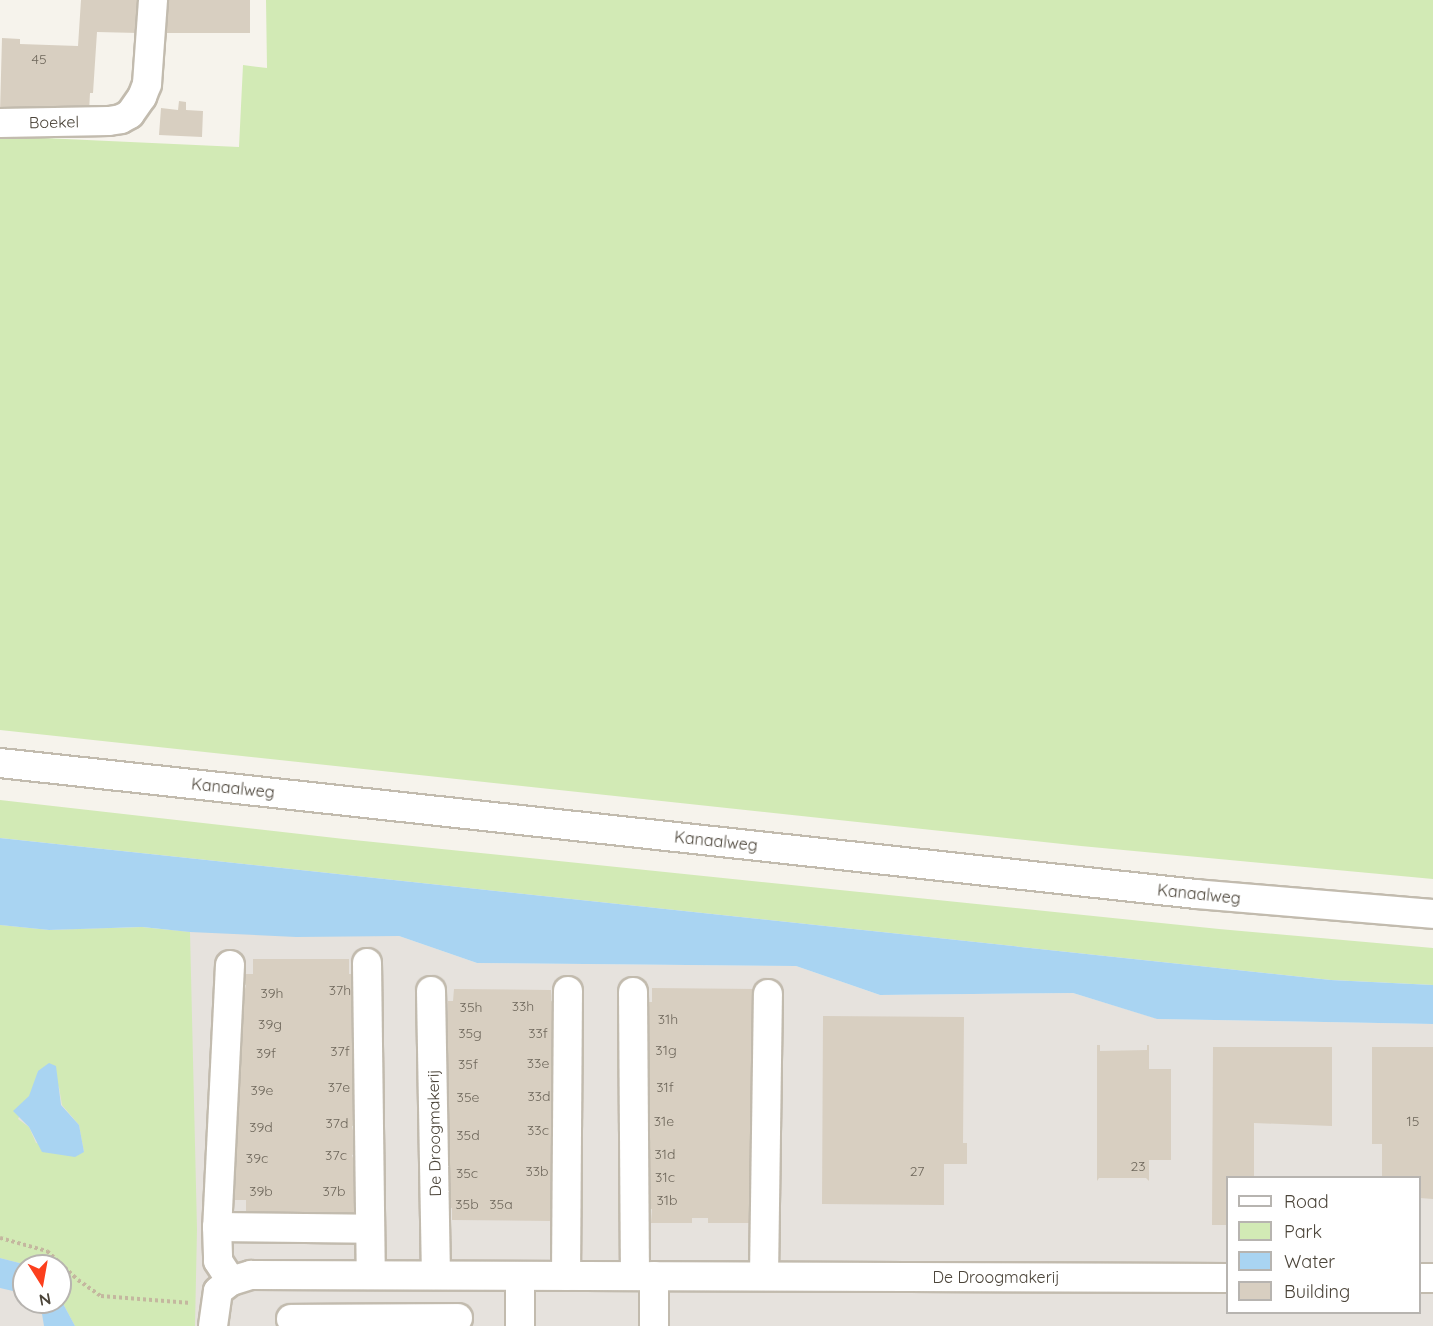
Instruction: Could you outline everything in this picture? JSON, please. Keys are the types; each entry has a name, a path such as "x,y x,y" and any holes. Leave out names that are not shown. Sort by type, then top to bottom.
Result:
{"street":[{"name":"Boekel","path":"0,123 109,121 121,119 130,114 142,97 150,66 153,0"},
{"name":"Kanaalweg","path":"0,763 1185,893 1433,914"},
{"path":"367,963 371,1275"},
{"path":"214,1315 218,1291 231,1281 218,1261 217,1227 230,965"},
{"name":"De Droogmakerij","path":"294,1275 291,1323 458,1322 447,1275 431,991"},
{"path":"566,1276 568,991"},
{"path":"633,992 644,1276 654,1326"},
{"path":"764,1276 768,994"},
{"path":"217,1227 370,1229"},
{"name":"De Droogmakerij","path":"231,1281 250,1275 1226,1278"},
{"path":"520,1276 520,1326"}],"path":[{"path":"0,1238 47,1251 78,1280 101,1296 214,1315"}],"shaded area":[{"path":"0,925 49,930 98,928 399,936 477,963 796,966 880,995 1073,993 1158,1019 1433,1024 1433,1326 0,1326"}],"green space":[{"path":"266,0 1433,0 1433,879 1081,846 0,730 0,136 239,147 243,65 267,68"},
{"path":"0,800 344,839 1219,929 1433,948 1433,985 1331,980 0,838"},
{"path":"0,925 49,930 142,927 190,932 197,1229 195,1326 75,1326 69,1314 72,1314 72,1254 12,1254 12,1261 0,1258","holes":["38,1071 59,1087 62,1105 79,1125 84,1152 36,1143 29,1127 18,1119 35,1086"]}],"water":[{"path":"0,838 1331,980 1433,985 1433,1024 1157,1019 1073,993 880,995 796,966 477,963 399,936 296,937 190,932 142,927 49,930 0,925"},
{"path":"49,1063 56,1066 61,1105 79,1125 84,1152 75,1157 42,1152 29,1127 13,1111 29,1096 38,1071"},
{"path":"0,1258 12,1261 12,1291 0,1288"},
{"path":"42,1314 69,1314 75,1326 44,1326"}],"building":[{"path":"81,0 140,0 138,33 97,32 93,93 90,93 89,112 0,112 2,38 20,39 20,44 78,46"},
{"path":"166,0 250,0 250,33 166,33"},
{"path":"179,101 186,102 186,110 203,111 202,137 159,135 161,108 178,110"},
{"path":"253,959 349,959 349,974 358,974 358,1013 353,1014 358,1041 353,1042 358,1069 353,1070 357,1097 353,1098 358,1125 352,1126 358,1153 352,1155 357,1170 357,1217 246,1217 246,1200 228,1200 231,1168 236,1153 231,1152 232,1140 238,1125 233,1123 239,1097 234,1095 241,1069 236,1067 242,1041 239,1039 239,1028 244,1013 239,1011 246,985 241,983 241,974 253,974"},
{"path":"652,988 756,989 755,1211 749,1211 749,1223 708,1223 708,1218 692,1218 692,1223 651,1223 652,1209 645,1209 646,1002 652,1002"},
{"path":"454,989 551,990 551,1001 557,1002 556,1209 550,1209 550,1221 452,1220 452,1208 446,1208 448,1001 453,1001"},
{"path":"823,1016 964,1017 963,1143 967,1143 967,1164 944,1164 944,1205 822,1204"},
{"path":"1097,1045 1100,1045 1100,1051 1147,1050 1147,1045 1149,1045 1149,1069 1171,1069 1171,1160 1149,1160 1149,1181 1146,1178 1099,1178 1097,1181"},
{"path":"1213,1047 1332,1047 1332,1126 1254,1123 1254,1176 1226,1176 1226,1225 1212,1225"},
{"path":"1372,1047 1433,1047 1433,1199 1421,1198 1421,1176 1382,1176 1382,1144 1372,1144"}]}
